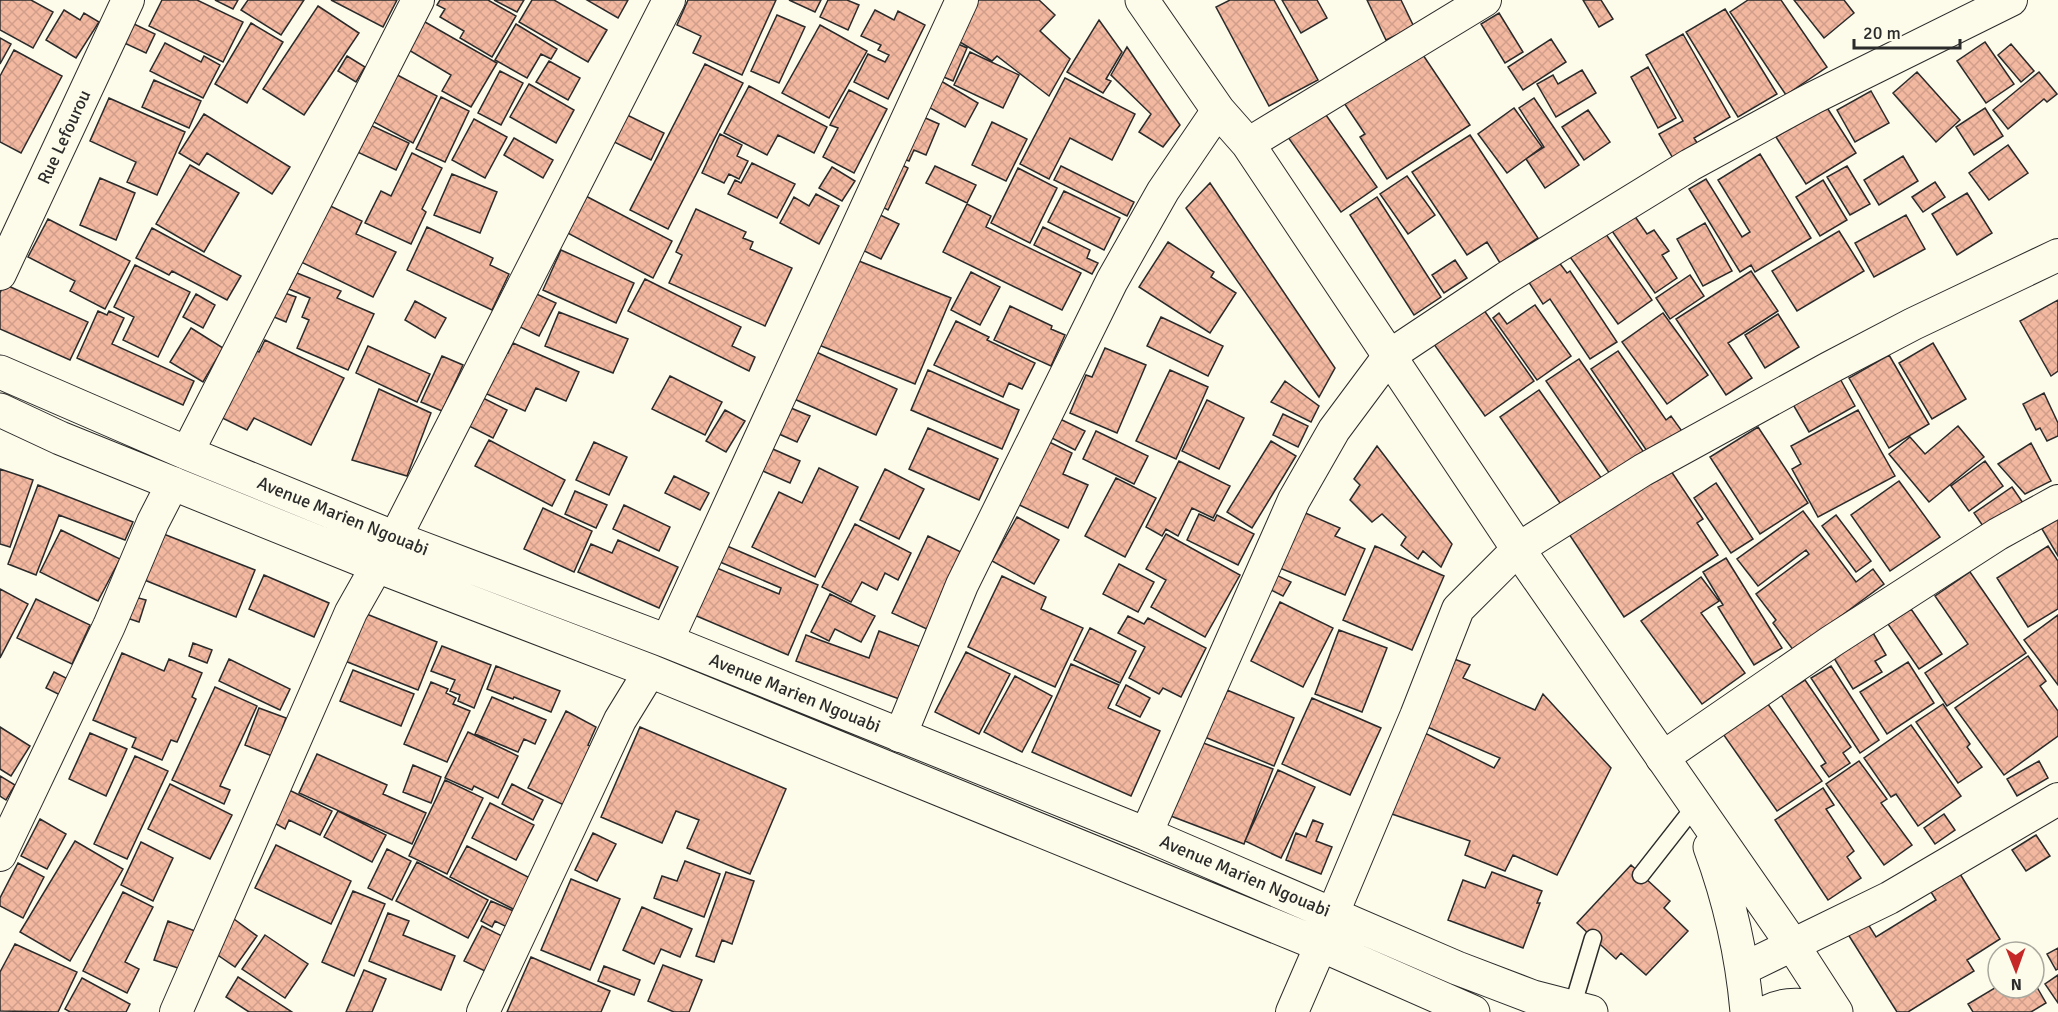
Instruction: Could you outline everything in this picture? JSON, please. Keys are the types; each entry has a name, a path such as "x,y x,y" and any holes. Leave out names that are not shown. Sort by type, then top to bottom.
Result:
{"main road":[{"path":"1142,0 1218,110 1248,144 1518,549 1792,944 1836,1012"},
{"name":"Avenue Marien Ngouabi","path":"0,372 187,453 395,538 667,641 1146,834 1457,968 1533,997 1581,1010"},
{"path":"0,410 60,438 377,566 650,671 1322,945 1473,1012"},
{"path":"1695,806 1726,893 1743,969 1747,1012"},
{"path":"1767,1012 1777,1007 1809,1005 1827,1012"}],"street":[{"name":"Rue Lefourou","path":"0,274 128,0"},
{"path":"187,453 418,0"},
{"path":"395,538 669,0"},
{"path":"667,641 962,0"},
{"path":"1248,144 1485,0"},
{"path":"1146,834 1294,500 1334,430 1389,356 1506,278 1690,165 1813,98 2011,0"},
{"path":"900,736 962,585 1112,281 1163,191 1218,110"},
{"path":"1333,913 1416,716 1458,609 1518,549 1643,470 1808,379 1913,324 2058,255"},
{"path":"0,855 110,626 153,522 173,483"},
{"path":"1662,758 1841,635 1998,534 2058,501"},
{"path":"176,1012 351,612 377,566"},
{"path":"483,1012 620,720 650,671"},
{"path":"1743,969 1889,898 2058,799"},
{"path":"1292,1012 1322,945"}],"lane":[{"path":"1641,875 1695,806"},
{"path":"1581,1010 1593,938"}],"building":[{"path":"0,0 31,0 53,12 33,48 0,30"},
{"path":"162,0 197,0 243,22 223,62 149,26"},
{"path":"215,0 238,0 233,9"},
{"path":"248,0 304,0 281,35 241,10"},
{"path":"331,0 397,0 383,27"},
{"path":"440,0 488,0 516,16 492,57 460,38 464,31 440,17 445,9 437,5"},
{"path":"494,0 524,0 517,12"},
{"path":"532,0 554,0 607,30 588,62 519,22"},
{"path":"587,0 628,0 618,18"},
{"path":"688,0 776,0 742,75 693,53 701,36 677,25"},
{"path":"789,0 821,0 815,12"},
{"path":"828,0 847,0 859,5 848,30 820,17"},
{"path":"977,0 1039,0 1055,15 1040,31 1070,59 1049,96 997,56 992,61 948,35"},
{"path":"1230,0 1274,0 1318,80 1269,106 1216,7"},
{"path":"1282,0 1317,0 1327,18 1301,33"},
{"path":"1367,0 1401,0 1414,27 1386,40"},
{"path":"1583,0 1601,0 1613,19 1599,27"},
{"path":"1748,0 1781,0 1827,67 1786,95 1730,12"},
{"path":"1794,0 1844,0 1854,13 1824,38"},
{"path":"318,6 359,33 304,115 263,89"},
{"path":"1725,9 1777,94 1738,117 1686,32"},
{"path":"64,10 80,20 84,13 99,22 76,58 46,40"},
{"path":"875,10 894,20 898,11 925,25 888,99 854,82 868,54 885,62 889,55 878,50 881,45 861,36"},
{"path":"1499,13 1523,52 1505,63 1481,24"},
{"path":"777,15 805,27 779,83 751,71"},
{"path":"418,18 497,63 471,107 442,91 451,75 402,46"},
{"path":"1099,20 1122,52 1106,79 1111,81 1103,93 1067,72"},
{"path":"132,23 155,34 146,53 122,42"},
{"path":"251,23 283,42 247,103 215,84"},
{"path":"516,24 557,49 551,59 541,54 527,78 495,60"},
{"path":"820,25 867,51 829,118 782,93"},
{"path":"1683,34 1730,117 1694,138 1699,146 1674,160 1659,134 1683,121 1646,55"},
{"path":"0,38 11,44 0,64"},
{"path":"947,39 967,48 953,81 932,72"},
{"path":"1551,39 1566,62 1523,90 1508,67"},
{"path":"1985,42 2014,84 1986,103 1957,61"},
{"path":"165,43 201,62 204,56 220,65 203,98 150,71"},
{"path":"2011,44 2034,71 2021,82 1998,55"},
{"path":"1417,46 1470,125 1387,179 1360,137 1365,134 1340,97"},
{"path":"1127,47 1180,125 1163,147 1139,132 1151,114 1111,75"},
{"path":"14,50 62,76 21,153 0,142 0,76"},
{"path":"970,52 1019,75 1003,108 954,85"},
{"path":"347,56 365,67 356,82 338,71"},
{"path":"549,61 580,78 568,100 536,82"},
{"path":"705,64 743,83 668,229 630,210"},
{"path":"1648,67 1676,118 1658,128 1631,77"},
{"path":"388,70 437,96 413,143 370,120"},
{"path":"1582,70 1596,93 1556,117 1537,84 1553,75 1558,84"},
{"path":"500,71 523,83 501,125 478,113"},
{"path":"1917,72 1960,120 1936,142 1893,93"},
{"path":"2039,72 2057,94 2047,102 2044,99 2008,129 1993,110"},
{"path":"936,78 978,103 965,127 921,103"},
{"path":"1065,78 1135,114 1112,160 1070,138 1049,179 1020,164"},
{"path":"154,80 201,101 189,128 142,107"},
{"path":"529,84 574,110 556,143 510,117"},
{"path":"749,86 827,127 814,153 778,135 767,155 724,133"},
{"path":"849,90 887,109 854,173 823,157 838,128 830,125"},
{"path":"1871,91 1889,123 1855,142 1837,110"},
{"path":"441,97 469,111 445,162 416,149"},
{"path":"109,98 185,132 157,195 127,182 136,162 90,141"},
{"path":"1534,98 1579,165 1545,188 1526,159 1544,147 1519,108"},
{"path":"1826,106 1856,153 1806,184 1776,137"},
{"path":"1321,108 1377,187 1341,212 1285,133"},
{"path":"1514,108 1542,147 1507,173 1478,134"},
{"path":"1985,108 2003,136 1974,155 1956,127"},
{"path":"1588,110 1610,142 1584,160 1562,127"},
{"path":"621,112 664,133 651,160 608,139"},
{"path":"914,113 939,124 926,155 914,150 909,161 896,156"},
{"path":"204,114 290,167 272,194 207,153 199,165 179,153"},
{"path":"474,119 507,137 485,178 452,160"},
{"path":"992,122 1027,139 1006,181 972,165"},
{"path":"366,123 409,143 396,170 353,150"},
{"path":"720,134 742,145 737,156 748,161 739,179 729,174 724,183 702,173"},
{"path":"1470,135 1538,238 1500,263 1487,242 1467,255 1412,172"},
{"path":"514,138 553,160 543,178 504,155"},
{"path":"2008,145 2028,173 1989,200 1969,173"},
{"path":"412,153 442,168 422,209 426,212 411,244 365,223 381,191 391,196"},
{"path":"1760,154 1811,238 1755,272 1751,265 1740,272 1689,189 1706,179 1742,237 1750,232 1718,180"},
{"path":"1903,156 1918,181 1879,205 1864,180"},
{"path":"895,161 908,168 888,210 875,203"},
{"path":"752,163 795,184 777,218 728,194 735,180 741,183"},
{"path":"190,165 239,193 204,252 156,224"},
{"path":"935,166 976,185 967,203 926,183"},
{"path":"1061,166 1134,202 1127,216 1054,180"},
{"path":"1847,166 1870,204 1850,215 1827,177"},
{"path":"832,167 855,181 842,201 819,188"},
{"path":"1018,168 1057,188 1030,243 991,223"},
{"path":"452,174 497,192 480,233 434,215"},
{"path":"1407,176 1435,215 1408,234 1380,194"},
{"path":"100,178 135,193 116,240 80,225"},
{"path":"1823,180 1847,220 1820,236 1796,197"},
{"path":"1935,182 1945,197 1923,212 1912,197"},
{"path":"1210,183 1335,368 1319,397 1186,208"},
{"path":"1064,191 1120,218 1104,250 1048,222"},
{"path":"580,193 672,241 653,278 560,229"},
{"path":"1967,193 1992,233 1957,255 1932,214"},
{"path":"816,194 839,206 819,244 780,223 794,197 809,206"},
{"path":"1377,197 1441,297 1414,315 1350,215"},
{"path":"324,203 362,221 356,234 396,252 373,297 301,262"},
{"path":"967,204 991,216 986,227 1081,273 1062,310 943,252"},
{"path":"696,209 746,232 743,238 753,242 750,249 792,268 765,326 669,283 682,255 676,252"},
{"path":"872,211 899,224 881,259 854,246"},
{"path":"1634,215 1647,234 1654,230 1669,251 1662,255 1677,278 1655,293 1612,231"},
{"path":"1906,215 1925,249 1874,277 1855,243"},
{"path":"48,219 130,261 105,309 70,291 75,281 28,257"},
{"path":"1705,223 1732,271 1703,286 1677,239"},
{"path":"427,227 493,258 490,265 509,274 492,310 407,270"},
{"path":"1043,227 1090,250 1087,258 1098,263 1092,274 1034,245"},
{"path":"152,228 241,276 227,300 172,271 169,275 136,258"},
{"path":"1603,230 1652,300 1618,324 1568,254"},
{"path":"1839,231 1864,271 1797,311 1772,271"},
{"path":"1168,242 1214,272 1211,277 1236,293 1210,333 1139,287"},
{"path":"561,250 634,283 616,323 543,290"},
{"path":"854,259 951,298 915,384 819,345"},
{"path":"1455,260 1467,278 1444,293 1432,275"},
{"path":"1558,261 1567,273 1570,271 1617,342 1590,359 1550,299 1543,304 1528,281"},
{"path":"135,265 190,292 158,357 123,340 134,317 114,307"},
{"path":"1751,271 1778,311 1728,343 1752,378 1726,395 1676,319"},
{"path":"971,272 1000,287 980,325 951,310"},
{"path":"297,273 341,291 337,298 374,314 348,370 297,348 309,320 302,317 310,298 289,289"},
{"path":"1690,275 1704,296 1670,319 1656,298"},
{"path":"645,279 741,327 732,346 755,357 749,371 628,311"},
{"path":"4,284 88,322 70,360 0,329 0,293"},
{"path":"276,290 296,297 286,322 267,314"},
{"path":"530,291 556,303 539,336 514,324"},
{"path":"196,294 215,305 203,328 183,317"},
{"path":"2058,300 2058,371 2051,376 2020,321"},
{"path":"415,301 446,318 435,338 405,320"},
{"path":"1535,305 1571,356 1537,380 1493,318 1499,313 1507,324"},
{"path":"1010,306 1052,326 1051,329 1065,335 1051,366 994,340"},
{"path":"1481,306 1534,381 1485,416 1431,340"},
{"path":"98,311 107,315 109,311 124,318 112,344 194,381 183,405 77,358"},
{"path":"559,312 628,339 613,373 545,346"},
{"path":"1663,313 1708,375 1667,404 1622,342"},
{"path":"1778,314 1799,347 1765,368 1745,335"},
{"path":"1161,317 1223,346 1208,376 1147,346"},
{"path":"956,321 989,337 987,340 1035,363 1022,389 1009,383 1003,397 934,365"},
{"path":"191,328 223,348 203,382 170,362"},
{"path":"265,340 344,378 311,445 254,418 247,430 216,415 248,347 259,352"},
{"path":"513,343 579,372 566,401 536,388 525,411 478,390 497,348 508,353"},
{"path":"1933,343 1966,399 1932,419 1899,363"},
{"path":"368,346 430,374 417,402 356,373"},
{"path":"1105,348 1146,365 1117,433 1070,413 1086,375 1092,377"},
{"path":"814,351 897,389 876,435 792,398"},
{"path":"1618,351 1666,420 1671,416 1684,434 1651,457 1591,369"},
{"path":"1889,355 1929,424 1889,448 1849,378"},
{"path":"442,356 463,365 442,411 421,402"},
{"path":"1579,359 1645,454 1612,477 1546,381"},
{"path":"928,370 1019,410 1002,449 911,410"},
{"path":"1170,370 1208,387 1176,459 1136,441"},
{"path":"1838,375 1855,406 1809,432 1791,401"},
{"path":"670,376 722,402 705,435 652,409"},
{"path":"1285,381 1319,406 1311,422 1271,402"},
{"path":"379,389 431,413 407,476 352,460"},
{"path":"1539,390 1607,486 1567,513 1500,417"},
{"path":"2044,393 2058,423 2058,436 2047,441 2040,428 2036,430 2023,404"},
{"path":"475,394 507,410 493,438 461,422"},
{"path":"1207,400 1244,418 1219,469 1182,451"},
{"path":"791,408 810,416 797,442 779,434"},
{"path":"725,410 745,421 726,452 706,441"},
{"path":"1858,410 1895,476 1818,517 1792,469 1801,464 1791,446"},
{"path":"1283,414 1308,426 1298,447 1273,435"},
{"path":"1058,418 1085,431 1075,450 1048,436"},
{"path":"1958,426 1984,457 1929,502 1889,454 1910,437 1925,454"},
{"path":"1758,427 1808,503 1760,534 1710,457"},
{"path":"928,428 998,459 979,500 909,469"},
{"path":"1096,431 1148,456 1134,484 1083,459"},
{"path":"1043,439 1072,453 1063,474 1088,485 1068,528 1013,502"},
{"path":"489,440 565,480 552,506 475,466"},
{"path":"1271,441 1296,456 1252,528 1227,512"},
{"path":"594,442 627,457 609,495 576,480"},
{"path":"2031,443 2051,481 2025,494 1998,464"},
{"path":"766,446 800,461 790,483 756,468"},
{"path":"1377,446 1452,544 1441,567 1423,551 1418,559 1401,545 1406,537 1382,514 1372,522 1350,500 1360,485 1354,479"},
{"path":"1179,461 1230,486 1213,518 1192,508 1178,536 1166,529 1162,536 1146,527"},
{"path":"1985,461 2003,486 1969,511 1951,486"},
{"path":"1665,462 1703,519 1697,523 1718,555 1624,617 1565,528"},
{"path":"819,468 858,487 815,577 752,547 779,492 802,503"},
{"path":"0,469 33,480 10,547 0,544"},
{"path":"885,469 924,489 899,539 860,520"},
{"path":"674,476 709,493 700,510 665,493"},
{"path":"1116,478 1156,498 1125,557 1085,536"},
{"path":"1899,481 1940,537 1890,571 1851,515"},
{"path":"1716,483 1753,539 1731,553 1694,498"},
{"path":"38,485 133,522 125,540 59,515 36,575 8,564"},
{"path":"2012,487 2023,503 1985,529 1974,513"},
{"path":"575,491 607,505 596,528 565,514"},
{"path":"624,505 670,527 659,551 613,529"},
{"path":"543,508 592,531 574,572 524,549"},
{"path":"1294,508 1340,528 1335,536 1365,549 1345,595 1270,564"},
{"path":"1803,511 1856,582 1873,569 1884,584 1794,651 1773,623 1776,620 1756,594 1809,554 1806,550 1758,586 1737,559"},
{"path":"1199,514 1214,521 1217,515 1254,534 1238,565 1187,540"},
{"path":"1836,515 1871,561 1856,572 1822,526"},
{"path":"1017,517 1059,540 1034,584 992,561"},
{"path":"2058,518 2058,556 2042,529"},
{"path":"855,524 911,553 898,580 885,573 877,590 862,582 851,602 822,587"},
{"path":"61,530 120,559 98,601 40,572"},
{"path":"161,533 255,570 236,617 142,579"},
{"path":"1166,534 1240,575 1205,637 1151,607 1166,580 1146,569"},
{"path":"928,536 965,554 929,630 892,613"},
{"path":"618,540 678,567 659,608 578,572 591,544 612,553"},
{"path":"720,543 818,585 788,655 692,614 712,566 779,594 781,588 713,559"},
{"path":"1375,546 1444,576 1412,650 1343,620"},
{"path":"2048,546 2058,561 2058,609 2028,627 1997,578"},
{"path":"1726,558 1782,648 1754,665 1718,607 1723,605 1703,572"},
{"path":"1119,564 1154,582 1138,612 1103,594"},
{"path":"1268,571 1291,582 1283,596 1261,585"},
{"path":"1970,572 2026,653 1947,706 1925,673 1968,644 1935,596"},
{"path":"264,575 329,603 314,637 249,609"},
{"path":"1002,576 1046,597 1041,609 1083,628 1055,687 968,647"},
{"path":"1701,577 1719,601 1701,613 1745,673 1702,704 1641,621"},
{"path":"0,589 28,604 0,658"},
{"path":"830,594 875,616 861,642 835,629 829,641 811,632"},
{"path":"131,596 146,600 139,622 124,617"},
{"path":"36,599 90,625 72,664 17,638"},
{"path":"1280,602 1333,628 1303,687 1251,661"},
{"path":"1911,609 1942,654 1919,669 1888,624"},
{"path":"364,613 437,642 418,690 345,661"},
{"path":"2058,615 2058,685 2024,640"},
{"path":"1128,616 1144,624 1148,618 1206,648 1181,697 1163,688 1159,694 1129,678 1145,647 1118,633"},
{"path":"1869,626 1886,655 1875,661 1882,672 1853,689 1829,650"},
{"path":"1090,628 1136,651 1120,683 1074,660"},
{"path":"1339,630 1387,648 1362,712 1315,694"},
{"path":"879,631 921,647 902,700 796,661 806,635 869,658"},
{"path":"193,643 212,650 207,663 189,656"},
{"path":"442,646 491,665 474,708 458,701 460,695 450,691 455,680 431,671"},
{"path":"966,652 1010,674 979,734 935,712"},
{"path":"122,653 164,671 169,659 202,673 192,697 196,699 177,742 171,740 162,760 132,747 136,738 93,720"},
{"path":"2028,656 2046,681 2040,686 2058,711 2058,736 2004,775 1955,708"},
{"path":"1449,657 1470,665 1463,678 1535,710 1543,694 1611,768 1557,875 1513,855 1505,871 1465,855 1470,841 1389,813 1425,733 1494,768 1500,758 1425,726"},
{"path":"229,659 290,689 280,710 219,681"},
{"path":"1908,662 1934,703 1887,734 1860,692"},
{"path":"1071,664 1119,685 1108,708 1160,731 1131,796 1032,752"},
{"path":"496,666 560,691 551,712 487,689"},
{"path":"1831,666 1879,740 1860,753 1811,678"},
{"path":"353,670 414,694 401,726 340,701"},
{"path":"54,672 72,681 64,697 46,688"},
{"path":"1015,676 1052,696 1022,752 984,732"},
{"path":"1805,680 1851,747 1843,753 1850,763 1829,777 1821,766 1826,763 1781,695"},
{"path":"431,682 448,689 446,693 456,698 453,704 470,711 447,762 404,744"},
{"path":"1126,685 1150,698 1140,717 1116,705"},
{"path":"215,687 257,706 220,786 230,790 224,804 172,780"},
{"path":"1227,690 1294,718 1274,766 1200,735 1216,695 1224,699"},
{"path":"492,697 546,720 535,744 524,739 518,752 475,734"},
{"path":"1312,698 1381,728 1350,795 1282,764"},
{"path":"1765,700 1822,781 1777,811 1721,731"},
{"path":"1943,704 1970,744 1967,747 1982,767 1958,783 1916,722"},
{"path":"259,708 286,718 272,756 245,745"},
{"path":"566,711 596,727 588,745 595,748 566,806 528,788"},
{"path":"1911,725 1961,796 1918,826 1896,794 1891,797 1864,758"},
{"path":"0,727 30,746 11,776 0,769"},
{"path":"640,727 786,789 750,874 687,848 699,820 676,811 662,843 601,817"},
{"path":"468,732 518,756 498,798 474,786 472,790 445,778"},
{"path":"90,733 127,749 106,796 69,779"},
{"path":"1198,741 1273,769 1244,844 1163,813"},
{"path":"317,754 387,785 383,794 426,813 412,844 299,793"},
{"path":"135,756 168,771 127,859 94,844"},
{"path":"1859,761 1887,799 1881,803 1912,845 1884,865 1826,784"},
{"path":"2039,761 2048,778 2017,796 2007,779"},
{"path":"413,765 441,777 431,803 403,792"},
{"path":"1278,770 1315,787 1281,858 1245,841"},
{"path":"0,776 15,785 6,800 0,796"},
{"path":"445,780 483,798 447,874 409,856"},
{"path":"170,784 232,815 210,859 148,829"},
{"path":"512,784 543,800 533,820 502,804"},
{"path":"283,787 332,811 320,835 289,820 285,829 267,819"},
{"path":"1823,788 1834,805 1826,809 1854,851 1847,857 1861,878 1828,900 1775,820"},
{"path":"490,803 534,825 516,860 472,838"},
{"path":"338,811 386,835 372,862 324,837"},
{"path":"1944,814 1955,830 1935,844 1924,828"},
{"path":"40,819 66,834 47,869 21,856"},
{"path":"1313,820 1323,824 1316,841 1332,847 1321,874 1286,860 1296,833 1306,837"},
{"path":"593,833 616,844 597,881 575,870"},
{"path":"2036,835 2050,856 2026,871 2012,850"},
{"path":"75,841 123,869 70,961 20,932"},
{"path":"141,842 173,858 153,901 121,885"},
{"path":"276,845 351,881 331,924 255,888"},
{"path":"467,846 532,879 515,910 450,877"},
{"path":"387,849 411,861 392,900 368,888"},
{"path":"685,861 720,874 704,917 654,898 662,876 677,881"},
{"path":"417,862 488,900 468,938 396,901"},
{"path":"18,863 44,877 23,918 0,906 0,898"},
{"path":"1631,865 1670,901 1664,908 1688,931 1646,975 1621,953 1616,959 1577,923"},
{"path":"726,872 754,881 732,944 722,940 714,962 696,956"},
{"path":"1492,872 1542,891 1537,903 1540,903 1523,948 1448,920 1463,880 1485,888"},
{"path":"1960,874 2000,939 1986,940 1986,948 1967,960 1974,971 1908,1012 1897,1012 1844,928 1863,916 1876,937 1936,900 1931,892"},
{"path":"571,879 620,899 590,970 541,950"},
{"path":"353,891 385,904 354,976 322,962"},
{"path":"123,892 153,907 125,962 139,969 127,993 83,971"},
{"path":"491,901 518,913 511,929 495,921 492,927 481,921"},
{"path":"642,907 692,929 680,957 661,949 654,964 623,950"},
{"path":"388,913 409,921 403,935 455,956 441,990 369,961"},
{"path":"234,919 257,936 235,967 212,951"},
{"path":"168,921 195,931 181,969 154,960"},
{"path":"482,926 504,937 487,972 464,961"},
{"path":"265,935 308,964 285,998 242,969"},
{"path":"15,944 77,972 58,1012 0,1011 0,972"},
{"path":"2058,948 2058,969 2056,970 2047,954"},
{"path":"531,957 610,991 601,1012 507,1012"},
{"path":"663,965 702,980 689,1012 674,1012 648,1001"},
{"path":"604,966 640,980 634,995 598,981"},
{"path":"364,970 386,979 372,1012 346,1012"},
{"path":"2058,975 2058,1003 2046,985"},
{"path":"238,977 292,1012 249,1012 226,997"},
{"path":"82,978 130,1004 126,1012 70,1012 65,1009"},
{"path":"1986,993 1986,1000 2044,1000 2046,1003 2031,1012 1973,1012 1968,1004"}]}
